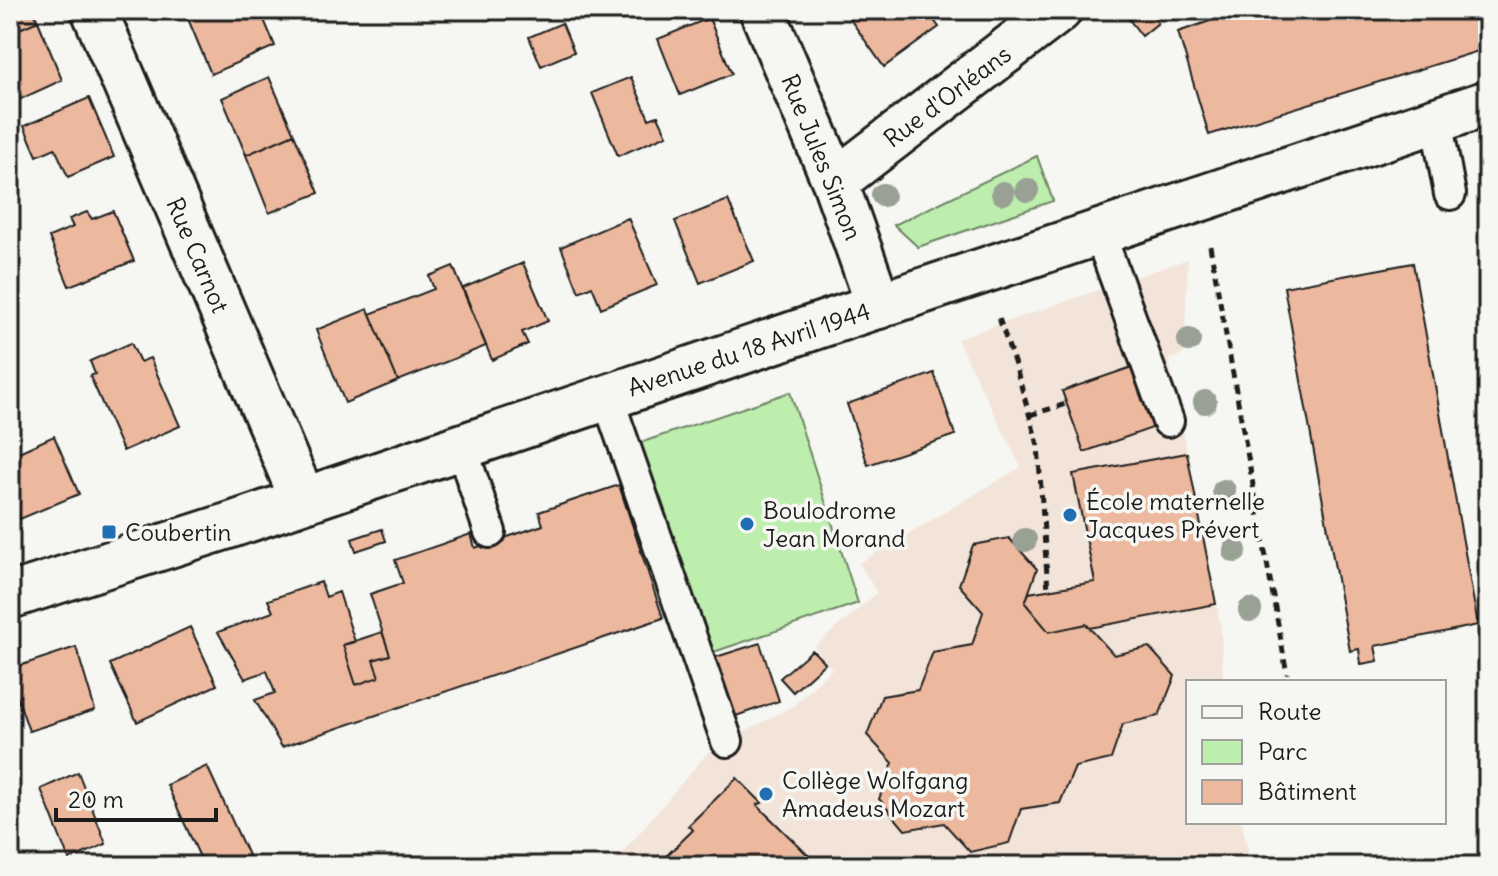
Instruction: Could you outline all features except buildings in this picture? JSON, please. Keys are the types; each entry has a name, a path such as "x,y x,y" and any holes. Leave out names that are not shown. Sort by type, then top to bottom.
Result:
{"street":[{"name":"Rue Carnot","path":"94,10 303,500"},
{"name":"Rue Jules Simon","path":"762,10 835,182 879,306"},
{"name":"Rue d'Orléans","path":"835,182 1059,10"},
{"name":"Avenue du 18 Avril 1944","path":"10,596 1488,103"}],"lane":[{"path":"1436,119 1450,194"},
{"path":"1099,232 1168,421"},
{"path":"607,396 727,741"},
{"path":"461,446 490,532"}],"path":[{"path":"1197,198 1212,252 1287,674"},
{"path":"982,272 1016,368 1038,445 1048,590"},
{"path":"1030,415 1066,404"}],"shaded area":[{"name":"École maternelle Jacques Prévert","path":"1188,259 1184,354 1169,359 1221,627 1223,680 1186,680 1186,824 1242,824 1251,866 611,866 710,750 793,706 832,669 814,647 877,593 859,563 1021,467 957,339"}],"green space":[{"path":"1037,156 1053,201 918,247 894,225"},
{"name":"Boulodrome Jean Morand","path":"790,392 858,603 705,655 634,445"}],"place":[{"name":"École maternelle Jacques Prévert","path":"1070,515"},
{"name":"Boulodrome Jean Morand","path":"747,524"},
{"name":"Coubertin","path":"109,532"},
{"name":"Collège Wolfgang Amadeus Mozart","path":"766,794"}]}
